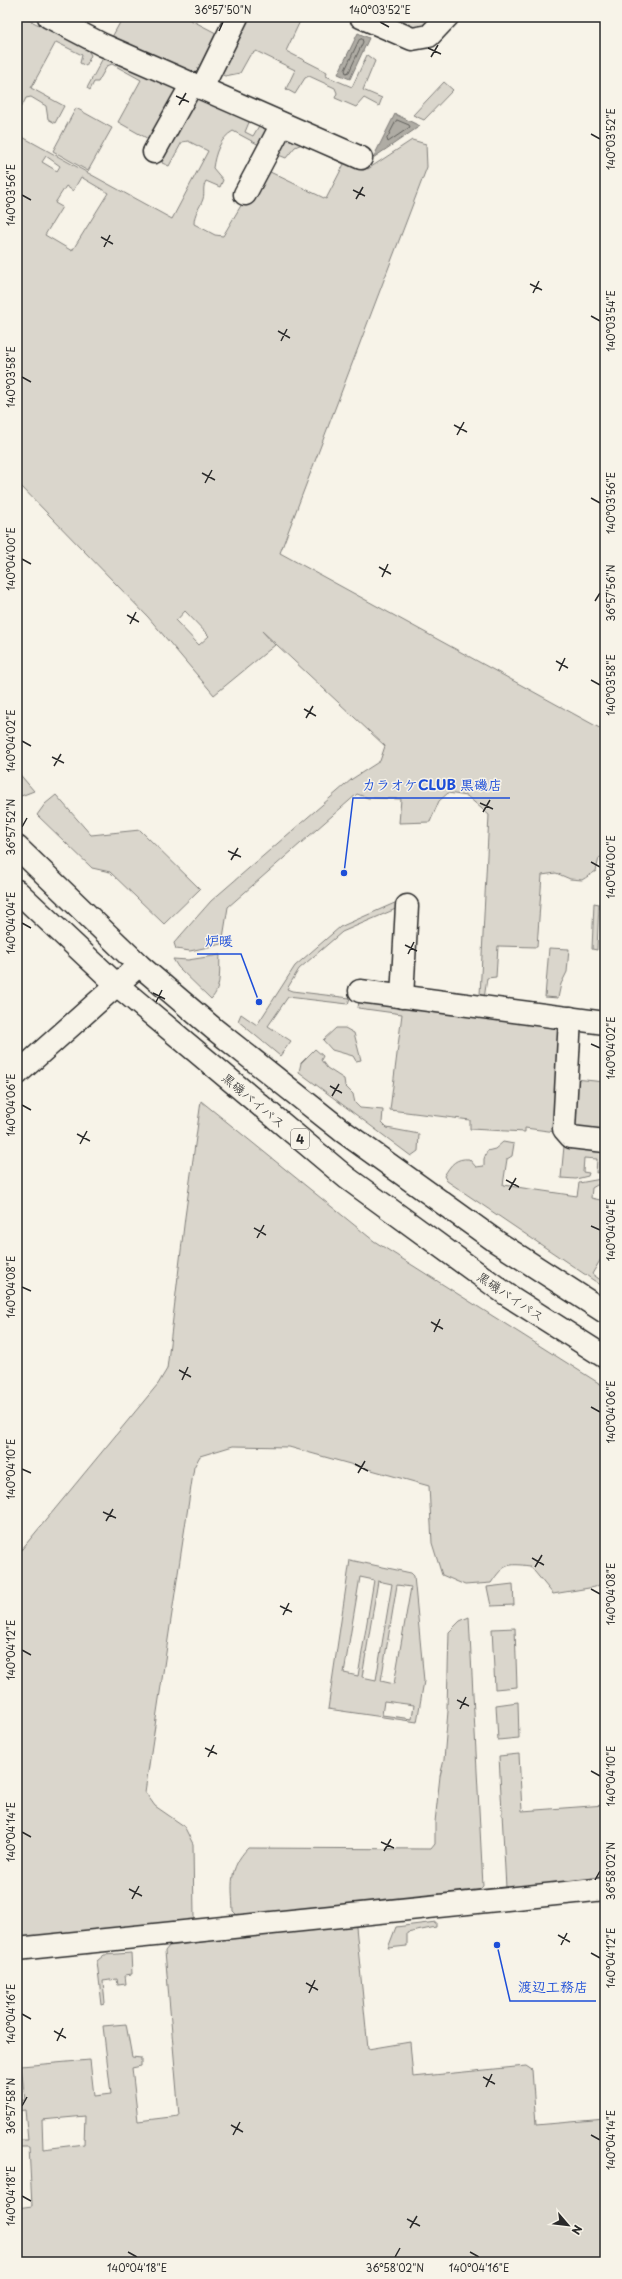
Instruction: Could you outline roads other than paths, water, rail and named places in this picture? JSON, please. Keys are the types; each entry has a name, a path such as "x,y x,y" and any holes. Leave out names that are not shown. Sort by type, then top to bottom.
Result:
{"main road":[{"path":"49,17 103,45 361,158"},
{"path":"154,152 197,86 237,17"},
{"path":"361,17 412,39 429,36 447,17"},
{"path":"245,194 282,124"},
{"name":"4","path":"17,847 139,966 214,1029 340,1130 497,1242 605,1312"},
{"name":"黒磯バイパス","path":"17,892 117,985 341,1173 390,1211 506,1294 605,1357"},
{"path":"402,997 407,906"},
{"path":"17,1074 139,966"},
{"path":"360,991 605,1023"},
{"path":"570,1018 564,1129 572,1137 605,1141"},
{"path":"17,1949 605,1890"}],"water":[{"path":"358,33 369,38 350,79 338,74"},
{"path":"395,114 420,126 373,158"}],"place":[{"name":"カラオケCLUB 黒磯店","path":"344,873"},
{"name":"炉暖","path":"259,1002"},
{"name":"渡辺工務店","path":"497,1945"}]}
